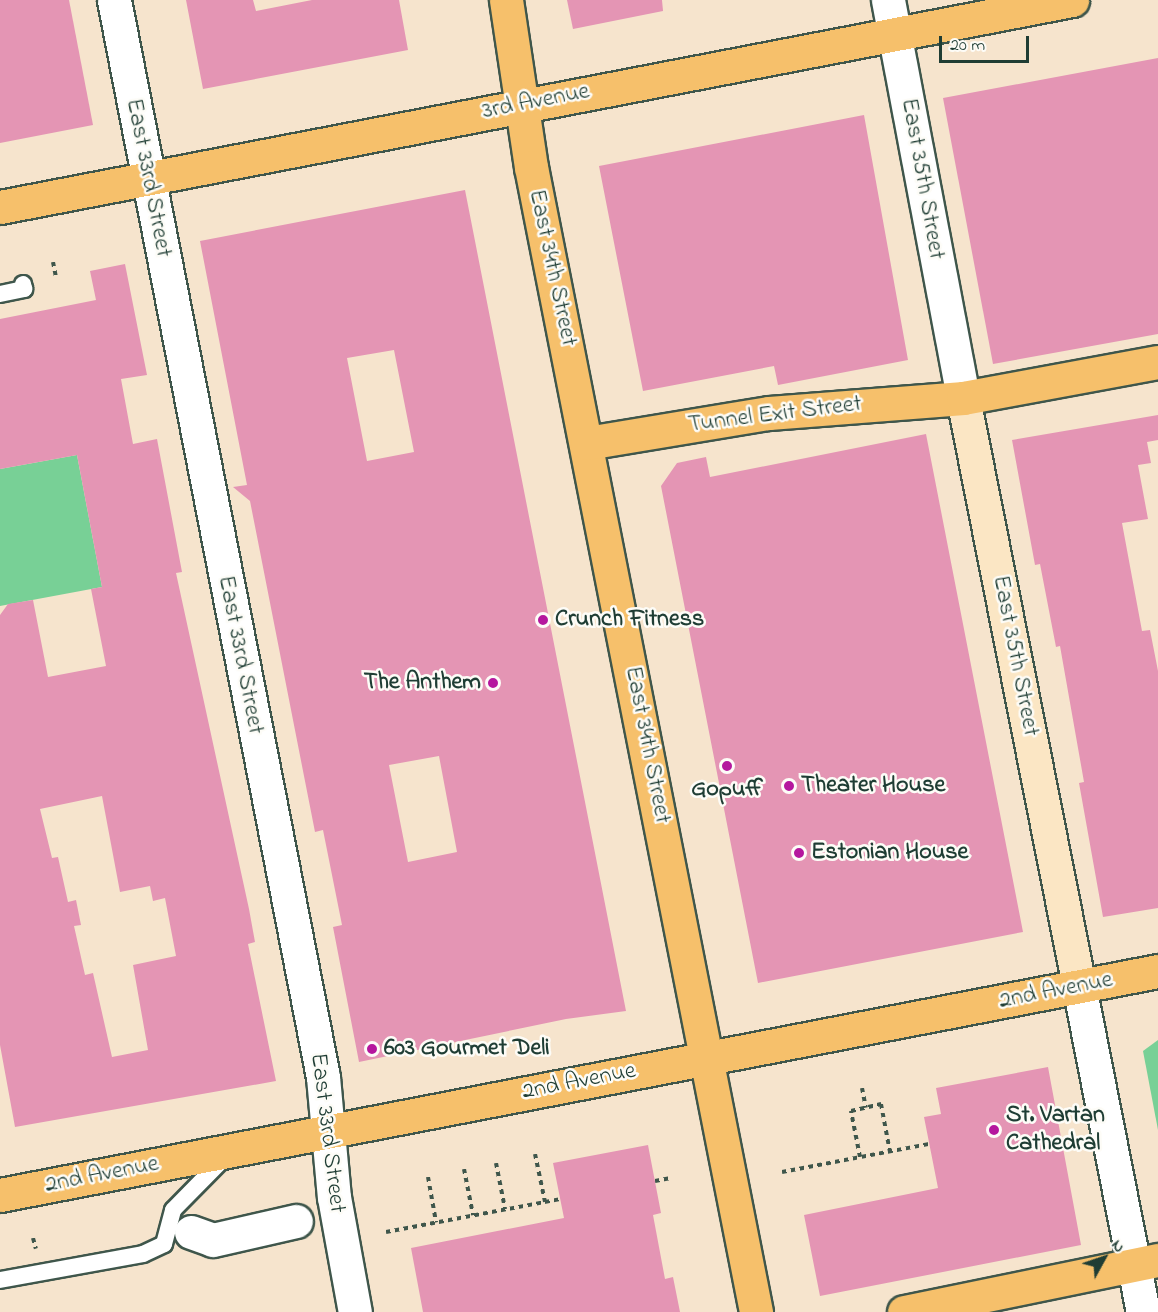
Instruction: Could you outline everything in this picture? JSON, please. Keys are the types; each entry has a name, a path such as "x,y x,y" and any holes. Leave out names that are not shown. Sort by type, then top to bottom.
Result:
{"main road":[{"name":"East 34th Street","path":"506,0 524,105 531,167 756,1312"},
{"name":"3rd Avenue","path":"0,207 894,32 1072,0"},
{"name":"Tunnel Exit Street","path":"587,443 769,413 963,398 1158,362"},
{"name":"East 35th Street","path":"963,398 1079,986"},
{"name":"2nd Avenue","path":"0,1195 1158,971"},
{"path":"904,1312 1146,1262"}],"street":[{"name":"East 33rd Street","path":"114,0 323,1077 334,1197 355,1312"},
{"name":"East 35th Street","path":"888,0 963,398"},
{"name":"East 35th Street","path":"1079,986 1146,1262 1143,1312"},
{"path":"191,1232 213,1240 296,1221"}],"lane":[{"path":"0,294 24,289 23,284"},
{"path":"0,1281 143,1254 164,1244 173,1210 233,1149"}],"path":[{"path":"53,262 56,277"},
{"path":"862,1088 866,1108"},
{"path":"861,1157 851,1111 881,1104 890,1152"},
{"path":"782,1172 929,1144"},
{"path":"535,1154 544,1202"},
{"path":"496,1163 505,1209"},
{"path":"464,1169 473,1215"},
{"path":"428,1177 436,1222"},
{"path":"655,1181 671,1178"},
{"path":"386,1232 560,1198"},
{"path":"33,1238 36,1250"}],"green space":[{"path":"77,455 102,587 0,606 0,469"},
{"path":"1158,1040 1158,1130 1143,1051"}],"building":[{"path":"0,0 69,0 93,125 0,143"},
{"path":"186,0 253,0 256,11 312,0 399,0 408,50 203,89"},
{"path":"567,0 662,0 663,11 573,29"},
{"path":"1158,58 1158,334 993,364 943,98"},
{"path":"864,115 908,360 778,385 774,366 643,391 599,166"},
{"path":"465,190 626,1011 566,1019 359,1062 333,927 342,925 323,830 315,832 250,501 233,487 247,485 200,241","holes":["394,350 414,452 367,461 347,358","439,756 457,852 408,862 389,765"]},
{"path":"125,264 147,375 121,379 133,444 157,439 182,572 176,573 249,909 255,942 248,944 276,1081 15,1127 0,1045 0,615 8,604 33,600 48,677 106,666 91,589 102,587 77,455 0,469 0,319 96,300 90,271","holes":["102,796 120,892 150,886 153,901 165,898 176,956 133,965 148,1050 112,1057 93,973 85,975 74,926 81,925 76,900 68,902 58,857 52,858 40,809"]},
{"path":"1158,415 1158,440 1147,442 1151,463 1138,465 1148,519 1122,523 1142,631 1150,630 1158,671 1158,908 1103,917 1079,783 1084,782 1060,646 1056,647 1040,564 1035,565 1012,440"},
{"path":"926,434 1023,932 758,983 661,486 677,463 706,457 710,477"},
{"path":"1048,1067 1081,1245 820,1296 804,1215 938,1188 924,1117 941,1114 936,1088"},
{"path":"648,1145 661,1213 653,1215 665,1279 673,1277 680,1312 423,1312 411,1248 564,1218 553,1163"}],"place":[{"name":"Crunch Fitness","path":"543,620"},
{"name":"The Anthem","path":"493,683"},
{"name":"Gopuff","path":"727,766"},
{"name":"Theater House","path":"789,786"},
{"name":"Estonian House","path":"799,853"},
{"name":"603 Gourmet Deli","path":"372,1049"},
{"name":"St. Vartan Cathedral","path":"994,1130"}]}
